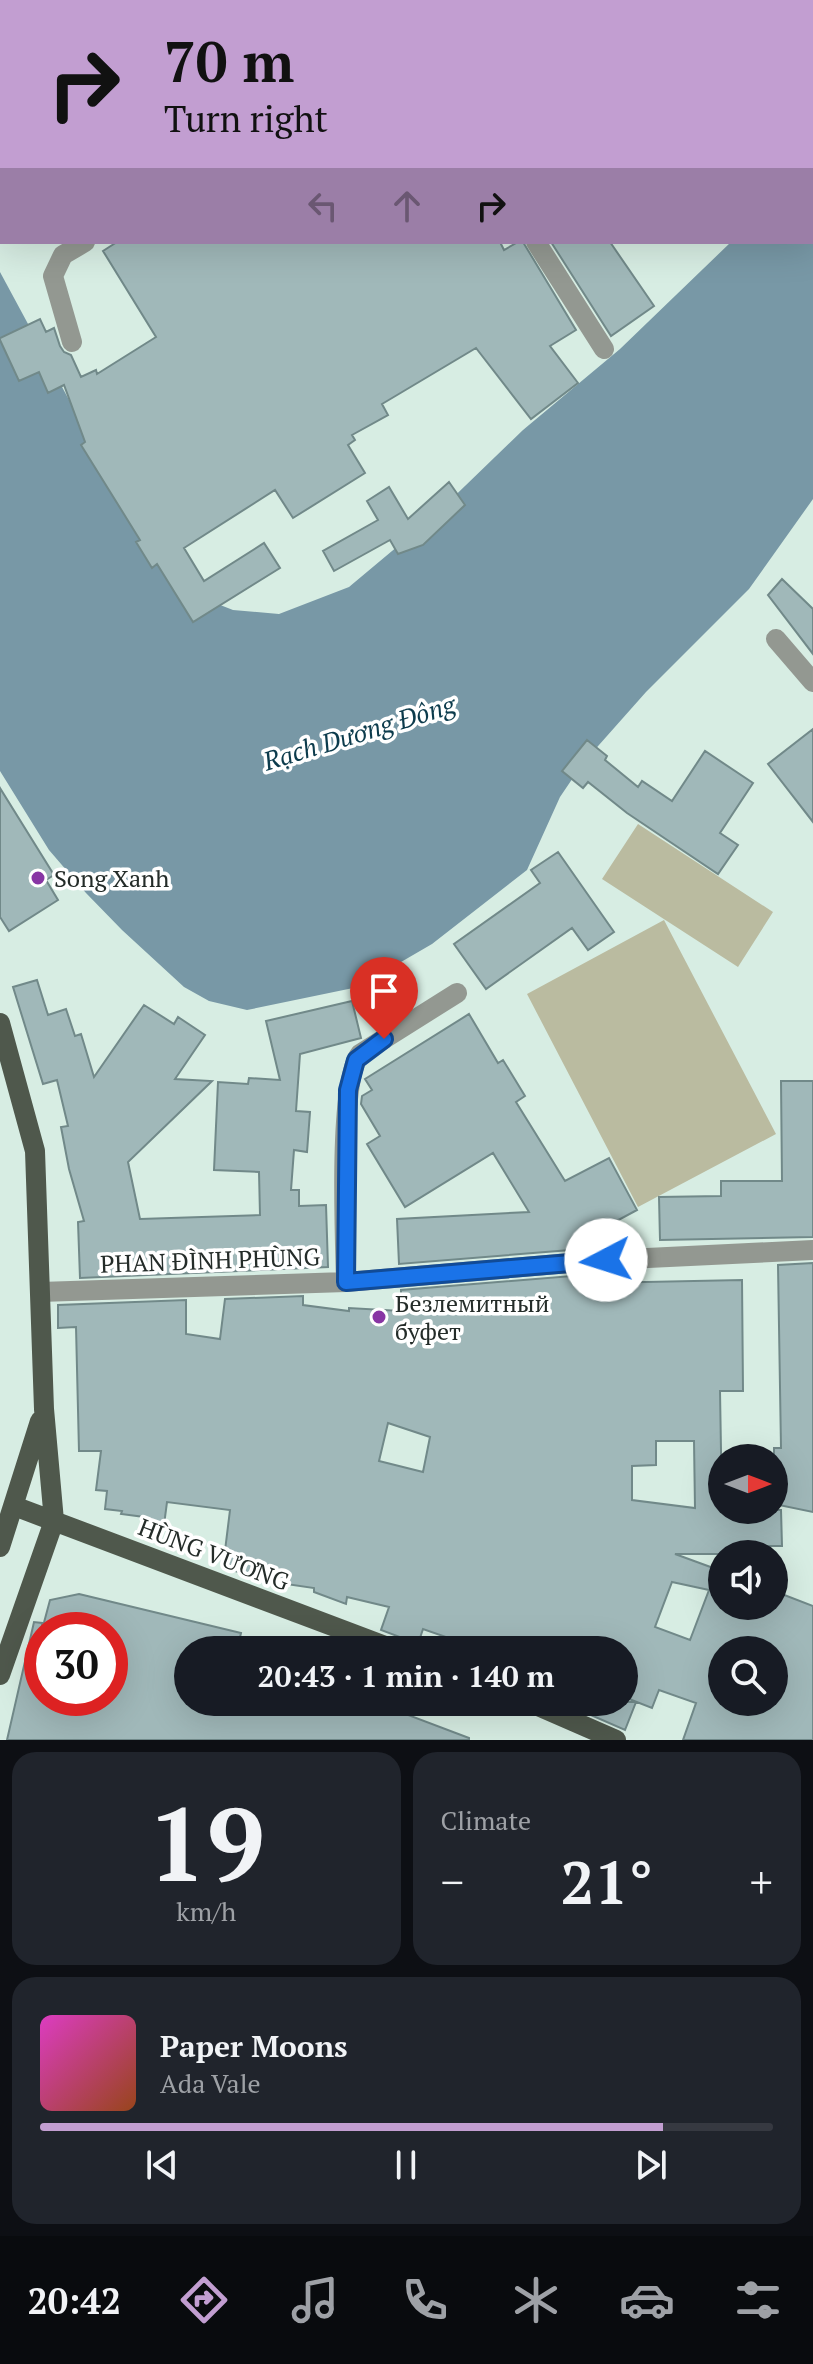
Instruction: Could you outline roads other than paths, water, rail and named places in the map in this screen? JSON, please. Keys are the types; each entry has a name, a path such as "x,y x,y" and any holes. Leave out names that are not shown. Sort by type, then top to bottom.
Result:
{"main road":[{"path":"0,1023 35,1151 44,1409 54,1521 0,1675"},
{"path":"0,1547 44,1409"},
{"name":"HÙNG VƯƠNG","path":"14,1506 359,1636"},
{"path":"561,1716 616,1740"}],"street":[{"path":"72,342 53,276 63,255 82,244"},
{"path":"537,244 604,349"},
{"path":"776,639 813,682"},
{"path":"346,1282 345,1167 348,1090 353,1066 360,1054 457,993"},
{"name":"PHAN ĐÌNH PHÙNG","path":"40,1292 346,1282 606,1260 813,1250"}],"water":[{"name":"Rạch Dương Đông","path":"729,244 813,244 813,499 749,589 646,692 583,763 560,797 527,870 432,944 358,987 247,1010 209,1001 184,987 122,930 49,850 0,771 0,272 136,524 210,601 233,610 279,614 349,587 435,515 523,430 620,349"}],"place":[{"name":"Song Xanh","path":"38,878"},
{"name":"Безлемитный буфет","path":"379,1317"}]}
